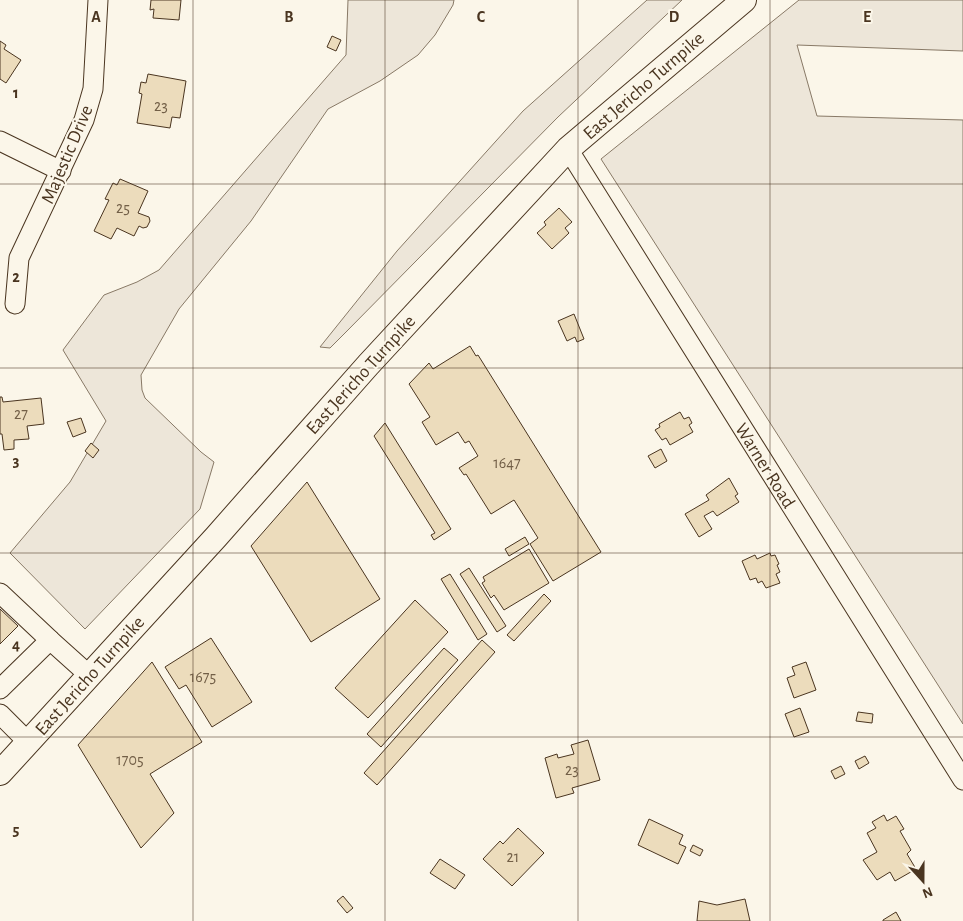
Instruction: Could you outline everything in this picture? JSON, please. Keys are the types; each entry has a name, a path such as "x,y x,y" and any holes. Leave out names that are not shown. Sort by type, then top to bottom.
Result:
{"main road":[{"name":"East Jericho Turnpike","path":"0,773 216,537 368,365 568,149 744,0"}],"street":[{"name":"Majestic Drive","path":"15,304 19,258 84,120 93,89 98,0"},
{"path":"0,141 61,171"},
{"name":"Warner Road","path":"568,149 963,780"},
{"path":"0,593 89,675"},
{"path":"0,689 50,640"},
{"path":"0,714 28,742"}],"shaded area":[{"path":"348,0 454,0 453,5 435,35 418,55 380,81 328,109 251,221 179,309 141,375 142,390 145,398 201,452 214,462 200,509 85,629 10,553 70,482 106,421 63,350 104,295 137,282 159,270 346,55"},
{"path":"647,0 682,0 558,117 330,348 320,347 397,251 523,111"},
{"path":"799,0 963,0 963,51 797,45 817,116 963,120 963,724 601,159"}],"building":[{"path":"151,0 181,0 179,20 153,18 154,9 150,10"},
{"path":"332,36 341,40 336,51 327,47"},
{"path":"0,41 6,45 4,49 21,60 6,83 0,79"},
{"path":"148,74 186,81 180,118 172,117 170,128 137,123 142,94 139,93 141,82 146,83"},
{"path":"120,179 148,191 138,213 149,217 150,221 147,227 139,226 134,236 117,228 111,239 94,231 109,200 105,199 113,183 117,185"},
{"path":"559,208 572,222 565,228 569,233 552,249 537,233 546,225 544,222"},
{"path":"574,314 584,339 577,342 575,337 567,341 558,321"},
{"path":"470,346 476,356 478,355 601,552 553,581 530,544 538,538 514,500 491,514 466,474 464,475 459,468 478,456 469,441 465,443 458,432 436,445 422,422 430,417 409,384 429,363 433,369"},
{"path":"0,397 2,397 3,402 41,398 44,424 27,426 29,439 14,440 14,449 4,450 2,434 0,434"},
{"path":"680,412 684,419 689,417 692,423 689,425 693,432 670,445 666,438 662,440 655,430 660,427 659,424"},
{"path":"81,418 86,432 73,437 67,422"},
{"path":"385,423 451,529 434,540 431,535 435,533 374,436"},
{"path":"91,443 99,450 93,458 85,451"},
{"path":"661,449 667,461 655,468 648,456"},
{"path":"729,478 738,494 735,496 739,502 717,516 713,511 704,516 712,529 699,537 685,514 709,500 706,495"},
{"path":"307,482 380,599 311,642 251,546"},
{"path":"525,537 529,544 509,556 505,549"},
{"path":"529,549 549,583 504,610 494,595 491,598 482,583 485,581 483,577"},
{"path":"770,553 771,556 775,555 779,564 777,565 780,572 776,574 780,583 766,588 762,581 758,583 756,578 750,580 742,561 755,555 757,559"},
{"path":"469,568 506,626 497,632 460,574"},
{"path":"450,574 487,634 478,640 441,579"},
{"path":"544,594 551,601 514,641 507,635"},
{"path":"415,600 448,632 368,718 335,688"},
{"path":"0,609 18,626 0,644"},
{"path":"211,638 252,702 212,727 186,685 179,689 165,667"},
{"path":"482,640 495,652 377,785 364,773"},
{"path":"444,648 458,660 381,747 367,734"},
{"path":"152,662 202,742 150,774 174,813 141,848 78,745"},
{"path":"806,662 816,690 794,698 787,678 795,675 792,667"},
{"path":"800,708 809,732 794,737 785,714"},
{"path":"858,712 873,714 872,723 856,721"},
{"path":"588,740 600,780 572,788 574,793 556,798 545,758 557,754 558,758 574,754 571,745"},
{"path":"865,756 869,763 859,769 855,761"},
{"path":"841,766 845,774 835,779 831,771"},
{"path":"884,815 887,821 896,816 904,829 900,831 911,850 907,854 916,869 895,881 890,872 877,880 863,860 877,852 867,833 876,828 872,822"},
{"path":"649,819 683,835 679,844 686,847 678,864 638,845"},
{"path":"518,828 544,853 512,886 483,859 500,841 503,844"},
{"path":"693,845 703,850 700,856 690,851"},
{"path":"440,859 465,875 455,889 430,873"},
{"path":"343,896 353,908 347,913 337,901"},
{"path":"745,899 750,921 697,921 699,901 717,905"},
{"path":"896,912 901,921 883,921 883,920"}]}
